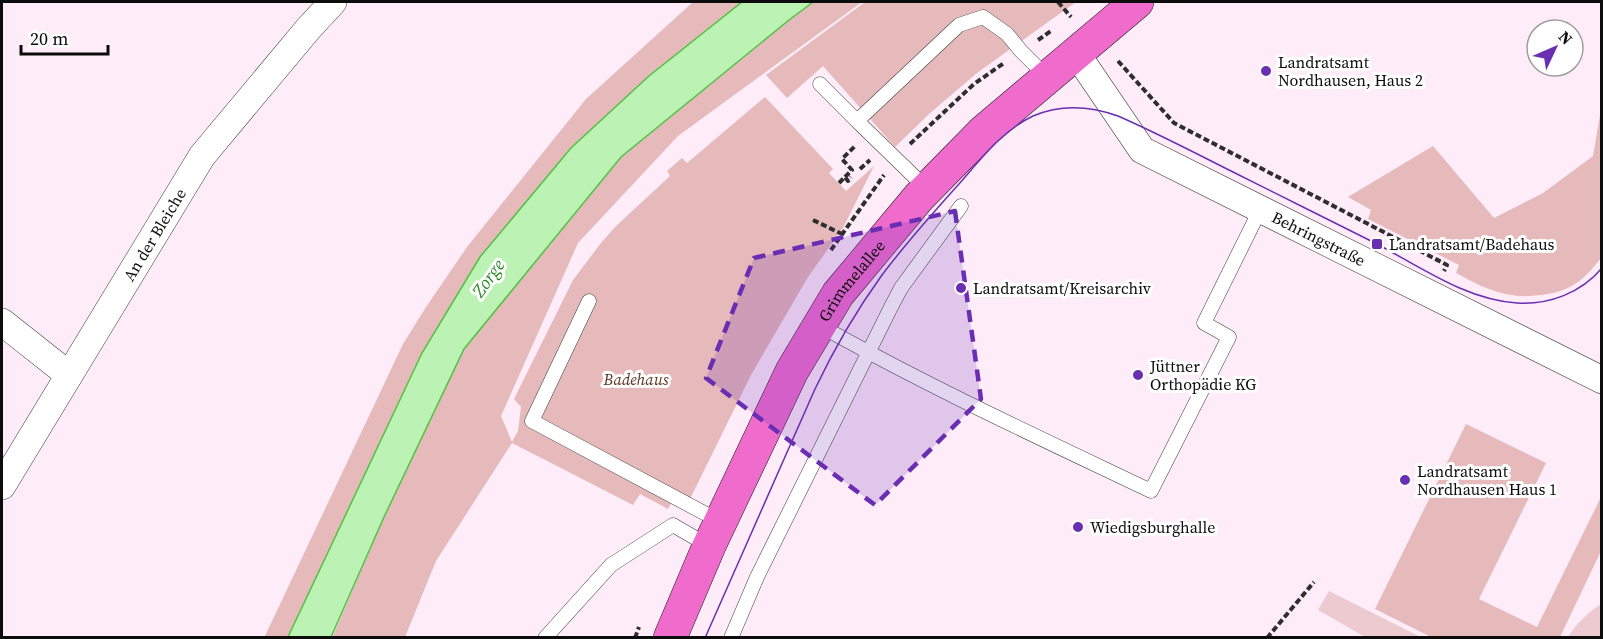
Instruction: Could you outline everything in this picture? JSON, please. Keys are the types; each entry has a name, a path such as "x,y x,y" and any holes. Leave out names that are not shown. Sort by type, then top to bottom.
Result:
{"main road":[{"name":"Grimmelallee","path":"670,638 715,534 792,371 838,294 927,189 984,131 1137,2"}],"street":[{"name":"An der Bleiche","path":"2,486 202,156 333,2"},
{"name":"Behringstraße","path":"1076,53 1142,150 1602,380"},
{"path":"2,322 69,375"}],"lane":[{"path":"857,122 959,25 983,17 1007,34 1047,77"},
{"path":"820,84 927,189"},
{"path":"731,638 757,577 901,288 961,206"},
{"path":"819,325 1030,434 1151,491 1229,337 1204,323 1260,210"},
{"path":"590,301 532,421 715,534"},
{"path":"545,638 611,565 673,525 715,534"}],"path":[{"path":"1058,2 1071,17"},
{"path":"1117,60 1174,123 1447,264"},
{"path":"839,183 852,170 842,159"},
{"path":"845,177 848,181 851,177"},
{"path":"813,220 842,234"},
{"path":"1267,638 1314,582"}],"highlighted area":[{"path":"955,211 981,399 875,505 706,378 754,258"}],"green space":[{"path":"693,2 742,2 649,76 422,353 288,637 264,638 403,344 426,307 467,247 586,99"},
{"name":"Badehaus","path":"813,2 862,2 678,136 578,243 501,416 512,442 518,431 521,407 514,399 573,280 601,243 670,176 667,171 682,158 687,163 765,97 833,169 829,173 846,191 874,166 843,228 808,277 751,375 690,499 677,493 668,509 640,494 633,505 512,443 436,561 405,637 332,638 384,517 464,349 621,157"},
{"path":"865,2 1076,2 977,73 895,147 823,66 787,98 766,75"},
{"path":"1601,109 1601,258 1583,278 1562,290 1544,295 1517,296 1486,288 1456,273 1459,265 1368,219 1371,210 1348,197 1433,146 1494,218 1543,193 1593,156"},
{"path":"1466,424 1546,463 1479,599 1537,627 1601,497 1601,551 1560,637 1431,637 1375,609"}],"shaded area":[{"path":"1329,591 1421,637 1365,637 1318,610"},
{"path":"1601,604 1601,637 1568,637 1591,611"}],"water":[{"name":"Zorge","path":"742,2 813,2 621,157 464,349 384,517 331,637 288,637 422,353 480,257 571,148 649,76"}],"tram line":[{"path":"705,638 815,389 854,316 900,251 984,155 1012,129 1033,116 1065,108 1086,108 1118,116 1479,296 1517,303 1541,302 1574,291 1594,277 1602,268"}],"place":[{"name":"Landratsamt Nordhausen, Haus 2","path":"1266,71"},
{"name":"Landratsamt/Badehaus","path":"1377,244"},
{"name":"Landratsamt/Kreisarchiv","path":"961,288"},
{"name":"Jüttner Orthopädie KG","path":"1138,375"},
{"name":"Landratsamt Nordhausen Haus 1","path":"1405,480"},
{"name":"Wiedigsburghalle","path":"1078,527"}]}
